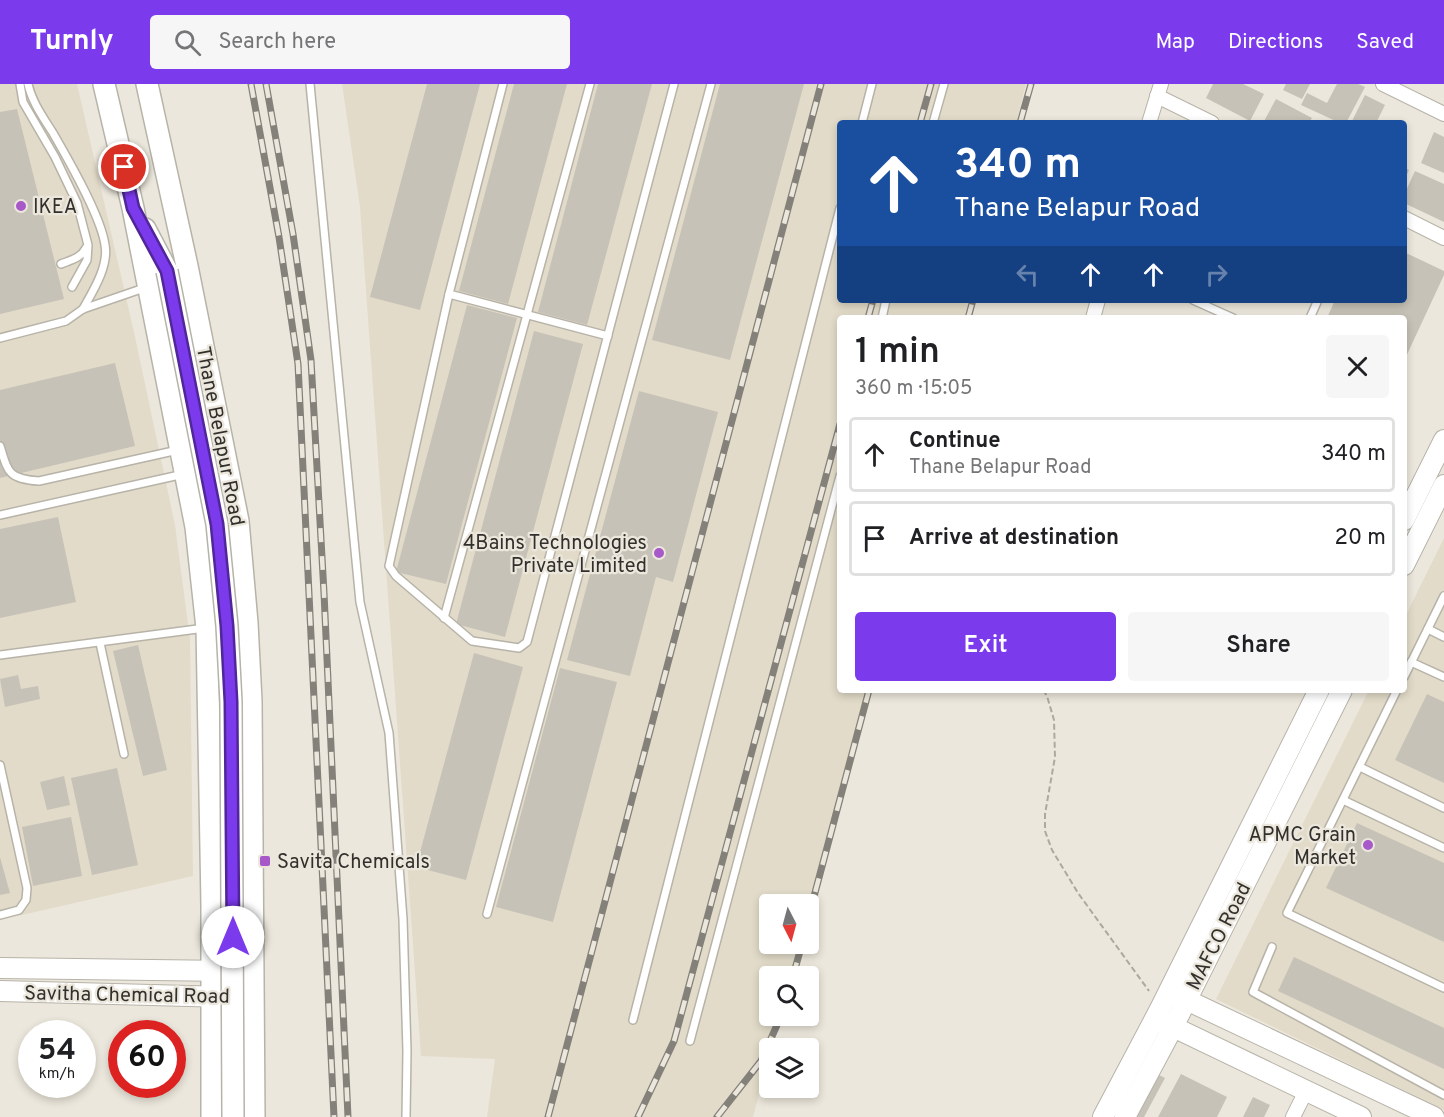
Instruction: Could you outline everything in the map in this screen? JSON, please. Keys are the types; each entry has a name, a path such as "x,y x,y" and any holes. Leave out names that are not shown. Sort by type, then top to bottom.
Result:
{"main road":[{"path":"104,84 133,208 182,449 196,527 207,628 212,1117"},
{"name":"Thane Belapur Road","path":"147,84 194,299 238,521 247,623 250,701 254,1117"},
{"path":"133,208 167,271 217,524 227,626 231,713 232,1117"},
{"path":"1407,560 1439,508 1438,472 1444,440"},
{"path":"1407,514 1416,496 1438,472"},
{"name":"MAFCO Road","path":"1103,1117 1318,693"},
{"name":"MAFCO Road","path":"1125,1117 1173,1027 1340,693"},
{"name":"Savitha Chemical Road","path":"0,968 254,972"},
{"name":"Savitha Chemical Road","path":"0,991 254,997"},
{"path":"1361,1117 1173,1027 1161,1006 1186,1000 1434,1117"}],"street":[{"path":"1383,84 1444,114"},
{"path":"1150,120 1159,90 1207,120"},
{"path":"1407,220 1444,238"},
{"path":"1293,1117 1306,1090"}],"lane":[{"path":"20,84 23,102 55,157 76,203 88,245 87,260 72,287"},
{"path":"28,84 31,96 94,212 106,246 100,276 83,309"},
{"path":"310,84 360,602 389,733 403,919 407,1051 406,1117"},
{"path":"503,84 449,294 389,566 396,576 472,641 519,648 527,642 674,84"},
{"path":"444,618 590,84"},
{"path":"487,914 711,84"},
{"path":"863,120 872,84"},
{"path":"934,120 944,84"},
{"path":"633,1020 837,220"},
{"path":"61,264 76,258 88,245"},
{"path":"0,338 66,321 83,309 149,286"},
{"path":"449,294 608,336"},
{"path":"1200,303 1226,315"},
{"path":"0,446 7,470 16,476 39,481 182,449"},
{"path":"0,515 186,473"},
{"path":"690,1041 837,487"},
{"path":"1416,496 1439,508"},
{"path":"1407,671 1444,596"},
{"path":"0,655 207,628"},
{"path":"1428,629 1444,637"},
{"path":"100,643 124,754"},
{"path":"1412,662 1444,677"},
{"path":"1397,693 1287,913 1444,988"},
{"path":"0,765 27,888 26,900 20,910 0,915"},
{"path":"1360,767 1444,808"},
{"path":"1343,800 1444,848"},
{"path":"1272,947 1253,992 1444,1095"}],"path":[{"path":"1045,693 1054,720 1055,757 1045,814 1045,831 1052,850 1078,893 1161,1006"}],"shaded area":[{"path":"0,84 77,84 175,525 190,639 193,876 0,920"},
{"path":"342,84 1026,84 1017,120 837,120 837,303 968,303 965,315 837,315 837,693 865,693 812,894 759,894 759,954 796,954 793,966 759,966 759,1026 777,1026 774,1038 759,1038 759,1095 753,1117 487,1117 495,1059 421,1056 360,207"},
{"name":"APMC Grain Market","path":"1444,538 1444,1110 1216,999 1368,693 1407,693 1407,613"}],"building":[{"path":"427,84 480,84 420,310 370,297"},
{"path":"514,84 567,84 508,304 459,291"},
{"path":"598,84 652,84 587,325 538,312"},
{"path":"720,84 804,84 730,360 652,340"},
{"path":"1213,84 1243,84 1264,94 1251,120 1206,98"},
{"path":"1286,84 1310,84 1302,99 1283,90"},
{"path":"1337,84 1358,84 1365,87 1348,120 1334,120 1301,105 1307,93 1327,103"},
{"path":"1365,95 1385,105 1378,120 1352,120"},
{"path":"1276,99 1312,118 1311,120 1265,120"},
{"name":"IKEA","path":"17,109 64,299 0,314 0,112"},
{"path":"1434,132 1444,137 1444,173 1421,163"},
{"path":"1415,171 1444,184 1444,222 1407,204 1407,188"},
{"path":"1407,253 1444,271 1407,355 1407,315 1328,315 1334,303 1407,303"},
{"path":"467,305 517,318 446,584 396,572"},
{"path":"534,331 583,344 505,637 456,624"},
{"path":"115,363 135,446 0,478 0,390"},
{"path":"639,391 718,412 673,582 656,577 630,676 567,660"},
{"path":"58,517 76,602 0,618 0,529"},
{"path":"138,645 167,770 143,776 113,651"},
{"path":"474,653 523,667 466,880 416,867"},
{"path":"560,668 617,682 553,922 496,907"},
{"path":"18,675 21,689 38,686 40,699 5,707 0,679"},
{"path":"1427,694 1444,702 1444,783 1395,760"},
{"path":"117,768 138,865 92,875 71,778"},
{"path":"64,776 70,805 47,810 40,782"},
{"path":"71,817 82,876 33,886 22,827"},
{"path":"1357,823 1444,863 1444,942 1326,888"},
{"path":"0,857 10,893 0,895"},
{"path":"1294,957 1444,1028 1444,1069 1278,991"},
{"path":"1153,1072 1165,1078 1144,1117 1128,1117"},
{"path":"1181,1074 1227,1097 1217,1117 1158,1117"},
{"path":"1253,1097 1270,1105 1264,1117 1243,1117"}],"railway":[{"path":"251,84 279,237 298,364 334,1117"},
{"path":"266,84 293,234 311,360 348,1117"},
{"path":"548,1117 821,84"},
{"path":"921,120 931,84"},
{"path":"1021,120 1031,84"},
{"path":"869,315 872,303"},
{"path":"969,315 972,303"},
{"path":"638,1117 674,1041 837,435"},
{"path":"815,894 868,693"},
{"path":"796,966 799,954"},
{"path":"717,1117 761,1061 777,1026"}],"place":[{"name":"IKEA","path":"21,206"},
{"name":"4Bains Technologies Private Limited","path":"659,553"},
{"name":"APMC Grain Market","path":"1368,845"},
{"name":"Savita Chemicals","path":"265,861"}],"route":[{"path":"124,167 133,208 167,271 217,524 227,626 231,702 233,937"}]}
